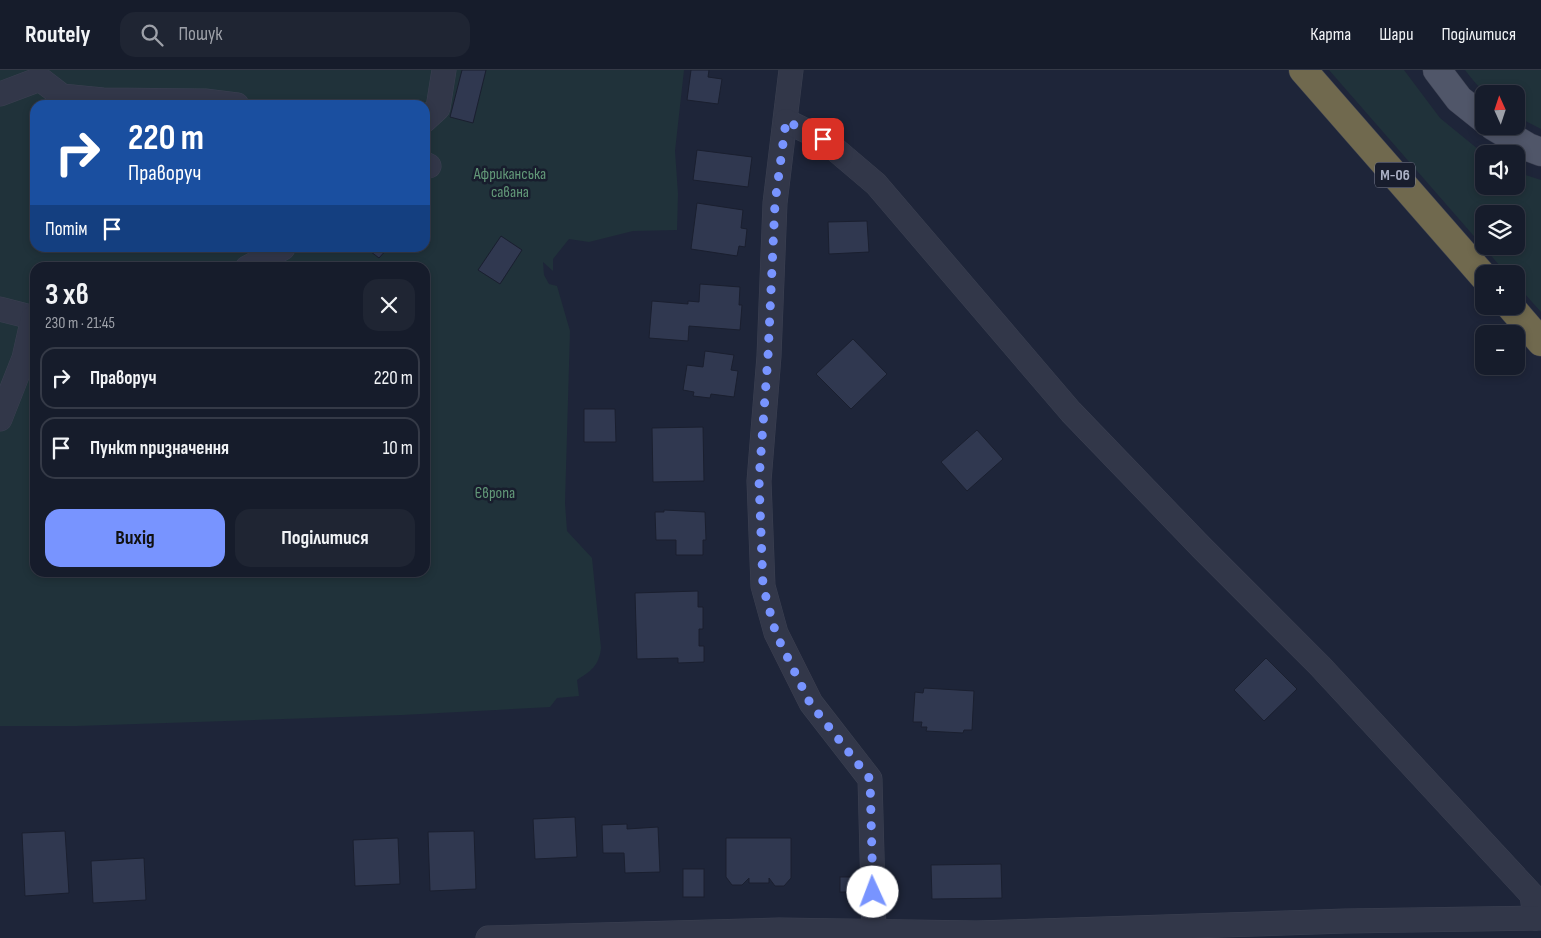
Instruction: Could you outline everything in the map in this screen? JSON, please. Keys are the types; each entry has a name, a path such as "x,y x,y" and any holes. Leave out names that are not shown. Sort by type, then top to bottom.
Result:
{"highway":[{"name":"М-06","path":"1305,71 1475,267"},
{"path":"1518,315 1541,342"}],"main road":[{"path":"1437,70 1459,99 1475,112"},
{"path":"1508,135 1528,147 1541,152"}],"street":[{"path":"430,115 438,108 444,70"},
{"path":"791,70 775,203 768,356 759,480 763,586 776,634 810,703 870,779 874,931"},
{"path":"0,94 32,74 62,96 102,100"},
{"path":"488,938 874,931 977,936 1346,921 1538,918 1532,895 1320,666 1202,548 1071,412 876,184 823,139 786,121"},
{"path":"258,262 276,252"},
{"path":"0,310 30,317"},
{"path":"0,419 24,358 30,334"}],"green space":[{"path":"0,70 684,70 675,151 678,194 677,230 633,231 589,242 569,239 553,259 553,271 543,262 544,275 549,284 557,286 570,331 565,503 567,531 592,558 601,648 594,667 577,680 579,696 557,698 550,707 402,715 77,726 0,726"},
{"path":"1329,70 1404,70 1440,118 1475,147 1475,195 1525,195 1525,175 1541,180 1541,312 1525,294 1525,265 1499,265 1490,255 1525,255 1525,205 1475,205 1475,237"},
{"path":"1465,70 1541,70 1541,129 1525,121 1525,85 1477,85"}],"building":[{"path":"462,70 486,70 473,123 450,117"},
{"path":"691,70 709,70 708,77 722,79 718,104 687,100"},
{"path":"697,150 752,157 748,187 693,180"},
{"path":"697,203 743,210 741,228 747,229 745,247 739,246 737,256 691,249"},
{"path":"867,221 869,252 829,254 828,222"},
{"path":"501,236 522,250 500,284 478,270"},
{"path":"371,252 384,252 379,258"},
{"path":"700,284 740,287 739,305 742,305 740,330 689,326 688,341 649,338 652,301 688,304 688,301 699,302"},
{"path":"853,339 887,374 851,409 816,374"},
{"path":"705,351 734,355 731,370 738,371 734,397 711,394 710,398 693,396 694,392 683,390 687,365 703,367"},
{"path":"584,409 615,409 616,442 584,442"},
{"path":"703,427 704,481 653,482 652,428"},
{"path":"977,430 1003,459 967,491 941,462"},
{"path":"664,510 705,512 706,540 703,540 703,555 676,555 676,540 656,540 655,512 664,512"},
{"path":"698,591 698,607 703,607 703,629 699,629 699,646 704,646 704,662 678,663 678,658 637,659 635,593"},
{"path":"1266,658 1297,689 1264,721 1234,690"},
{"path":"924,688 974,691 972,730 964,730 963,733 926,731 927,727 921,727 922,722 913,722 915,692 923,693"},
{"path":"575,817 577,857 535,859 533,819"},
{"path":"627,824 627,829 658,827 660,872 625,873 624,853 603,853 602,825"},
{"path":"65,831 69,893 25,896 22,833"},
{"path":"474,831 476,889 430,891 428,832"},
{"path":"398,838 400,884 355,886 353,840"},
{"path":"726,838 791,838 791,878 784,886 775,886 769,878 769,883 749,883 749,878 742,885 732,885 726,877"},
{"path":"144,858 146,900 93,903 91,861"},
{"path":"1001,864 1002,898 932,899 931,865"},
{"path":"683,869 704,869 704,897 683,897"},
{"path":"840,877 864,877 864,892 840,892"}],"route":[{"path":"823,139 786,121 775,203 768,356 759,480 763,586 776,634 810,703 870,779 873,892"}],"park label":[{"name":"Африканська савана","path":"510,183"},
{"name":"Європа","path":"495,493"}]}
